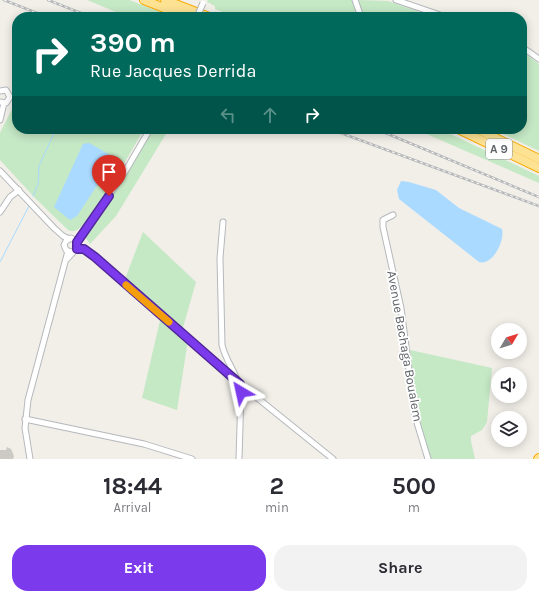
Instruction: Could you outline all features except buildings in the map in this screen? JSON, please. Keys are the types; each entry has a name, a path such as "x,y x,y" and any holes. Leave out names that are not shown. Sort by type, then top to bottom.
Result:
{"highway":[{"path":"144,0 174,12"},
{"path":"166,0 196,12"},
{"name":"A 9","path":"468,134 539,168"},
{"name":"A 9","path":"487,134 539,159"}],"street":[{"path":"355,0 359,12"},
{"path":"396,0 431,12"},
{"path":"199,12 203,1"},
{"path":"527,51 539,59"},
{"path":"0,91 6,90 10,95 9,100 2,102 0,120"},
{"path":"70,252 64,245 70,239 84,233 147,134"},
{"path":"0,171 70,239 77,249"},
{"path":"0,212 10,197 18,190"},
{"name":"Avenue Bachaga Boualem","path":"393,215 383,220 383,227 401,308 415,416 428,459"},
{"path":"223,222 220,258 222,345 224,356 240,384 239,459"},
{"path":"30,459 25,419 28,400 67,260 70,252 77,249 84,249 240,384 333,459"},
{"path":"25,419 144,444 192,459"}],"green space":[{"path":"87,0 129,0 160,12 116,12"},
{"path":"208,0 353,0 357,12 222,12 215,9 215,6 207,2"},
{"path":"358,0 388,1 420,12 362,12"},
{"path":"527,55 539,64 539,151 503,134 527,134"},
{"path":"12,109 12,134 141,134 102,200 84,224 77,230 73,231 68,230 36,199 0,160 0,133"},
{"path":"151,134 166,134 116,216 90,244 85,237"},
{"path":"426,134 451,134 539,176 539,183"},
{"path":"143,232 196,282 182,331 125,279"},
{"path":"161,316 188,340 177,410 142,398"},
{"path":"410,350 491,368 487,422 482,430 471,436 475,459 431,459 416,409"}],"water":[{"path":"89,143 112,156 113,161 77,216 70,220 54,207 83,144"},
{"path":"401,181 436,190 459,208 502,229 502,239 497,251 489,260 479,262 399,199 397,190"}],"waterway":[{"path":"33,196 38,184 39,166 54,134"},
{"path":"0,262 29,206"}],"railway":[{"path":"4,0 34,12"},
{"path":"48,0 78,12"},
{"path":"344,134 539,206"},
{"path":"388,134 539,197"}],"slow traffic":[{"path":"126,285 169,322"}],"route":[{"path":"109,196 77,242 77,249 84,249 95,257 240,384 241,392"}]}
